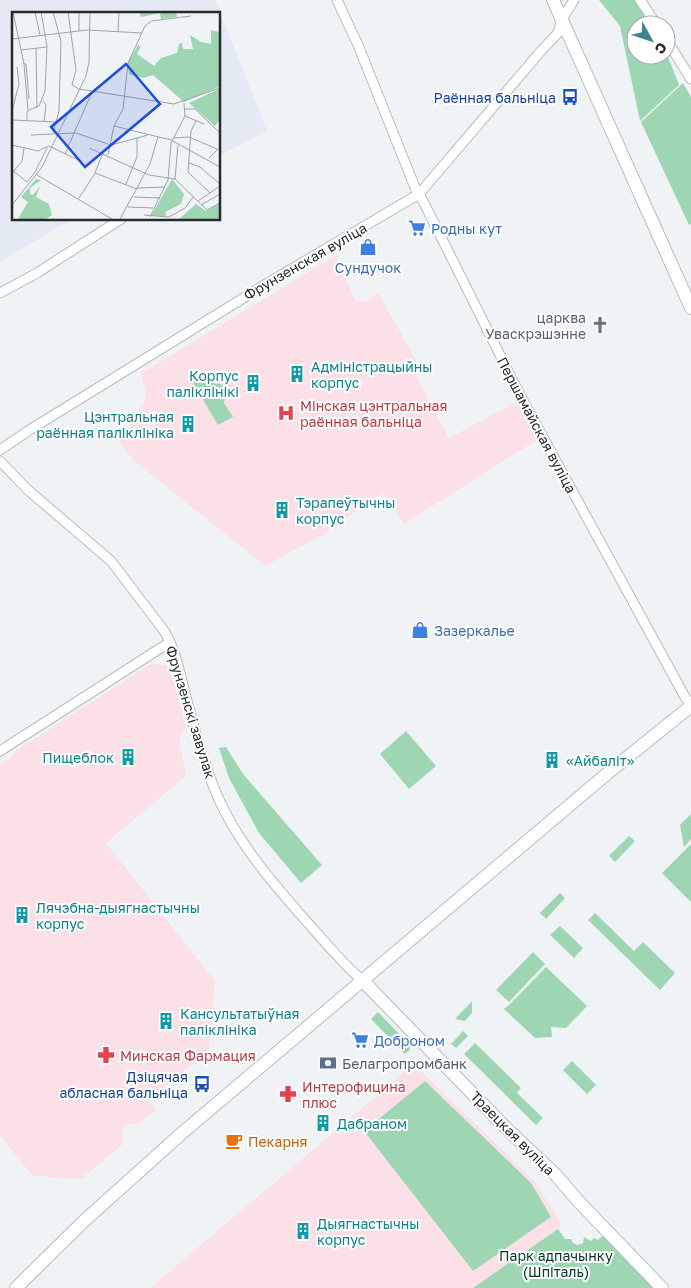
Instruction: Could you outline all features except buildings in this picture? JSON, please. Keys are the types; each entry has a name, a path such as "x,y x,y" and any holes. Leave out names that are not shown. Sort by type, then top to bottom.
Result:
{"main road":[{"path":"553,0 691,308"},
{"path":"16,1288 84,1221 144,1167 362,980 691,705"},
{"name":"Траецкая вуліца","path":"362,980 505,1127 556,1174 579,1202 662,1288"}],"street":[{"name":"Першамайская вуліца","path":"336,0 358,45 379,101 419,194 522,399 691,705"},
{"name":"Фрунзенская вуліца","path":"0,450 266,284 419,194 558,33 562,19 574,0"},
{"path":"640,0 650,15"},
{"path":"676,55 691,79"},
{"path":"0,293 119,220"},
{"name":"Фрунзенскі завулак","path":"0,461 28,490 111,561 170,642 210,779 232,824 262,870 346,966 362,980"},
{"path":"0,751 170,642"}],"shaded area":[{"path":"0,0 215,0 220,12 12,12 12,220 70,220 0,262"},
{"path":"220,13 267,131 220,155"},
{"name":"Мінская цэнтральная раённая бальніца","path":"338,254 337,260 356,301 366,301 379,293 422,372 416,375 449,438 516,402 537,440 404,524 383,492 324,534 265,566 133,460 119,441 144,404 146,393 140,371 145,371"},
{"path":"152,663 170,666 186,727 179,739 186,776 106,843 215,981 208,1050 148,1101 156,1110 138,1124 124,1124 122,1145 81,1179 33,1176 0,1136 0,764 11,758 14,752"},
{"path":"414,1064 535,1182 562,1225 475,1288 150,1288"}],"green space":[{"path":"599,0 635,0 645,15 626,15 626,54 620,26"},
{"path":"628,65 671,65 679,85 640,121"},
{"path":"683,83 691,97 691,224 689,225 641,122"},
{"path":"192,381 221,384 226,391 224,403 233,417 218,425"},
{"path":"406,731 436,766 409,789 380,754"},
{"path":"226,747 243,774 322,865 301,883 259,833 229,778 219,748"},
{"path":"691,814 691,839 684,847 680,825"},
{"path":"629,836 635,841 615,862 609,856"},
{"path":"691,844 691,902 662,873"},
{"path":"560,893 565,898 546,919 540,913"},
{"path":"595,913 634,951 643,942 675,973 660,990 588,920"},
{"path":"560,926 583,948 574,958 550,935"},
{"path":"533,952 545,964 509,1002 496,990"},
{"path":"546,967 587,1006 566,1028 551,1027 552,1037 535,1038 504,1009"},
{"path":"472,1001 472,1013 465,1021 455,1019"},
{"path":"378,1012 410,1045 410,1050 405,1054 371,1019"},
{"path":"463,1031 468,1036 456,1048 451,1044"},
{"path":"475,1043 521,1088 517,1093 543,1118 536,1125 464,1054"},
{"path":"572,1061 596,1085 587,1094 563,1070"},
{"path":"425,1081 531,1183 551,1217 473,1271 364,1131"},
{"name":"Парк адпачынку (Шпіталь)","path":"558,1229 565,1239 571,1239 573,1243 578,1245 583,1243 584,1237 591,1241 594,1238 598,1240 603,1236 654,1288 473,1288"}],"place":[{"name":"Раённая бальніца","path":"570,97"},
{"name":"Родны кут","path":"417,228"},
{"name":"Сундучок","path":"368,247"},
{"name":"царква Уваскрэшэнне","path":"600,325"},
{"name":"Адміністрацыйны корпус","path":"297,374"},
{"name":"Корпус паліклінікі","path":"253,383"},
{"name":"Мінская цэнтральная раённая бальніца","path":"286,413"},
{"name":"Цэнтральная раённая паліклініка","path":"188,424"},
{"name":"Тэрапеўтычны корпус","path":"282,510"},
{"name":"Зазеркалье","path":"420,630"},
{"name":"Пищеблок","path":"128,757"},
{"name":"«Айбаліт»","path":"552,760"},
{"name":"Лячэбна-дыягнастычны корпус","path":"22,915"},
{"name":"Кансультатыўная паліклініка","path":"166,1021"},
{"name":"Доброном","path":"360,1040"},
{"name":"Минская Фармация","path":"106,1055"},
{"name":"Белагропромбанк","path":"328,1063"},
{"name":"Дзіцячая абласная бальніца","path":"202,1084"},
{"name":"Интерофицина плюс","path":"288,1094"},
{"name":"Дабраном","path":"323,1123"},
{"name":"Пекарня","path":"234,1141"},
{"name":"Дыягнастычны корпус","path":"303,1231"}]}
